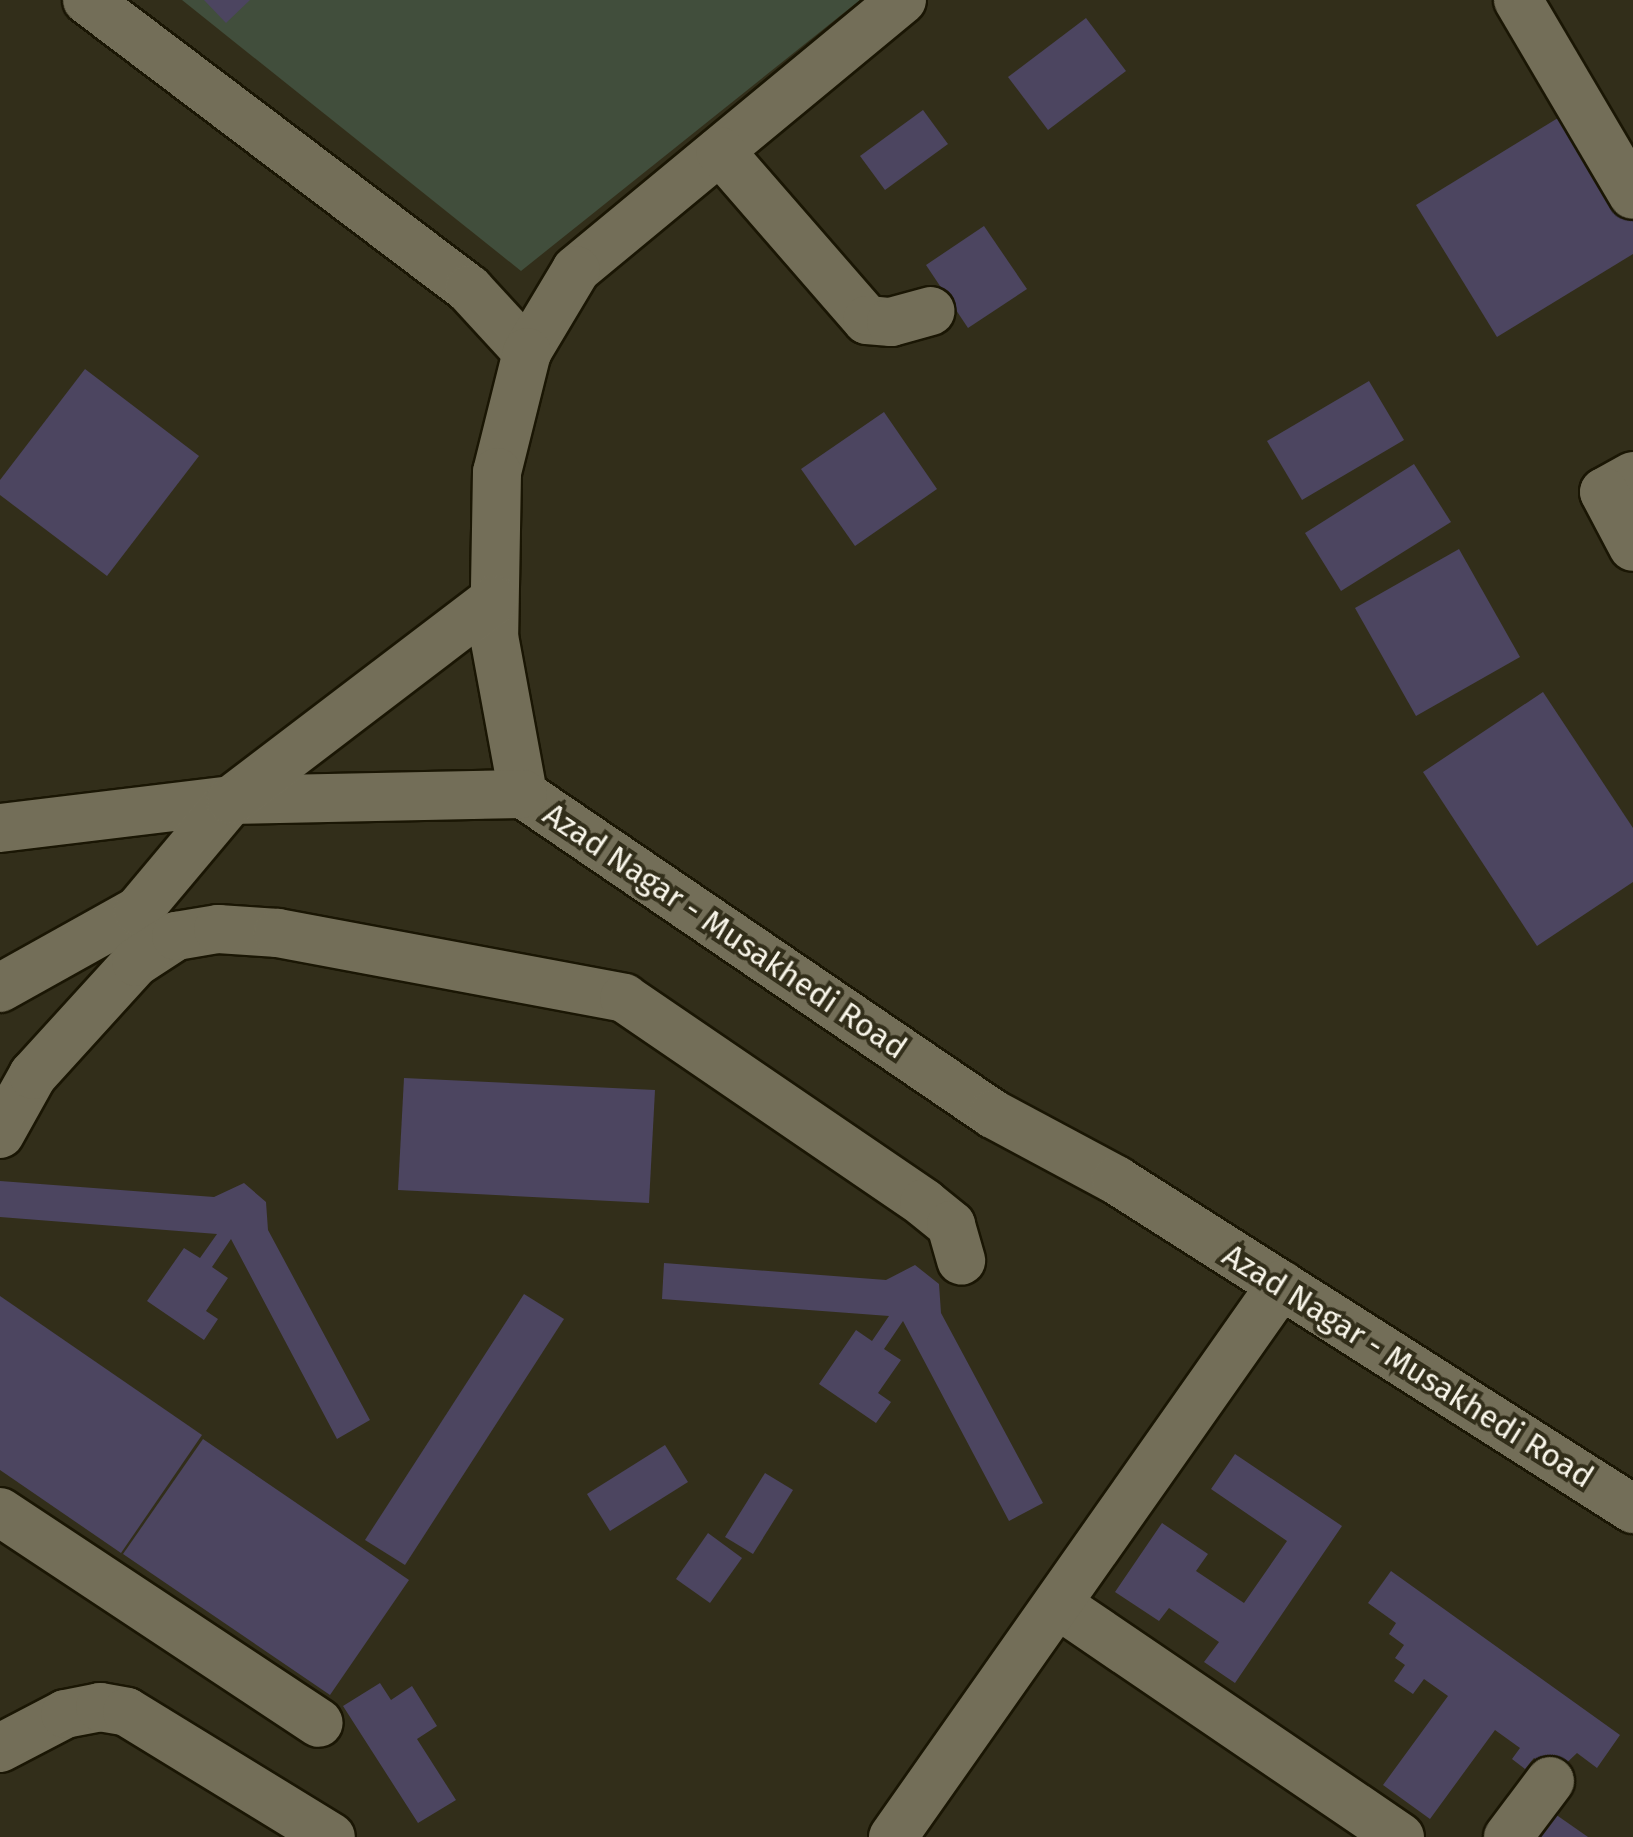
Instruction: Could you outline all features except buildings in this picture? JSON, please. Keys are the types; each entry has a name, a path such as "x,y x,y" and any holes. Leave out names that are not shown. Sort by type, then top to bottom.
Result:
{"street":[{"path":"87,0 468,289 527,352"},
{"name":"Azad Nagar - Musakhedi Road","path":"902,0 576,270 527,352 497,472 494,600 494,636 524,794 993,1114 1116,1180 1633,1509"},
{"path":"1518,0 1633,196"},
{"path":"720,151 866,320 890,322 931,311"},
{"path":"1633,476 1604,492 1633,547"},
{"path":"0,1134 16,1064 136,962 153,926 231,800 494,600"},
{"path":"0,828 231,800 524,794"},
{"path":"0,988 153,926 278,933 624,998 951,1225 961,1261"},
{"path":"893,1837 1060,1606 1281,1285"},
{"path":"0,1512 319,1722"},
{"path":"1060,1606 1400,1837"},
{"path":"0,1748 66,1714 100,1707 127,1712 331,1837"},
{"path":"1508,1837 1550,1781"}],"green space":[{"path":"182,0 860,0 521,271"}]}
